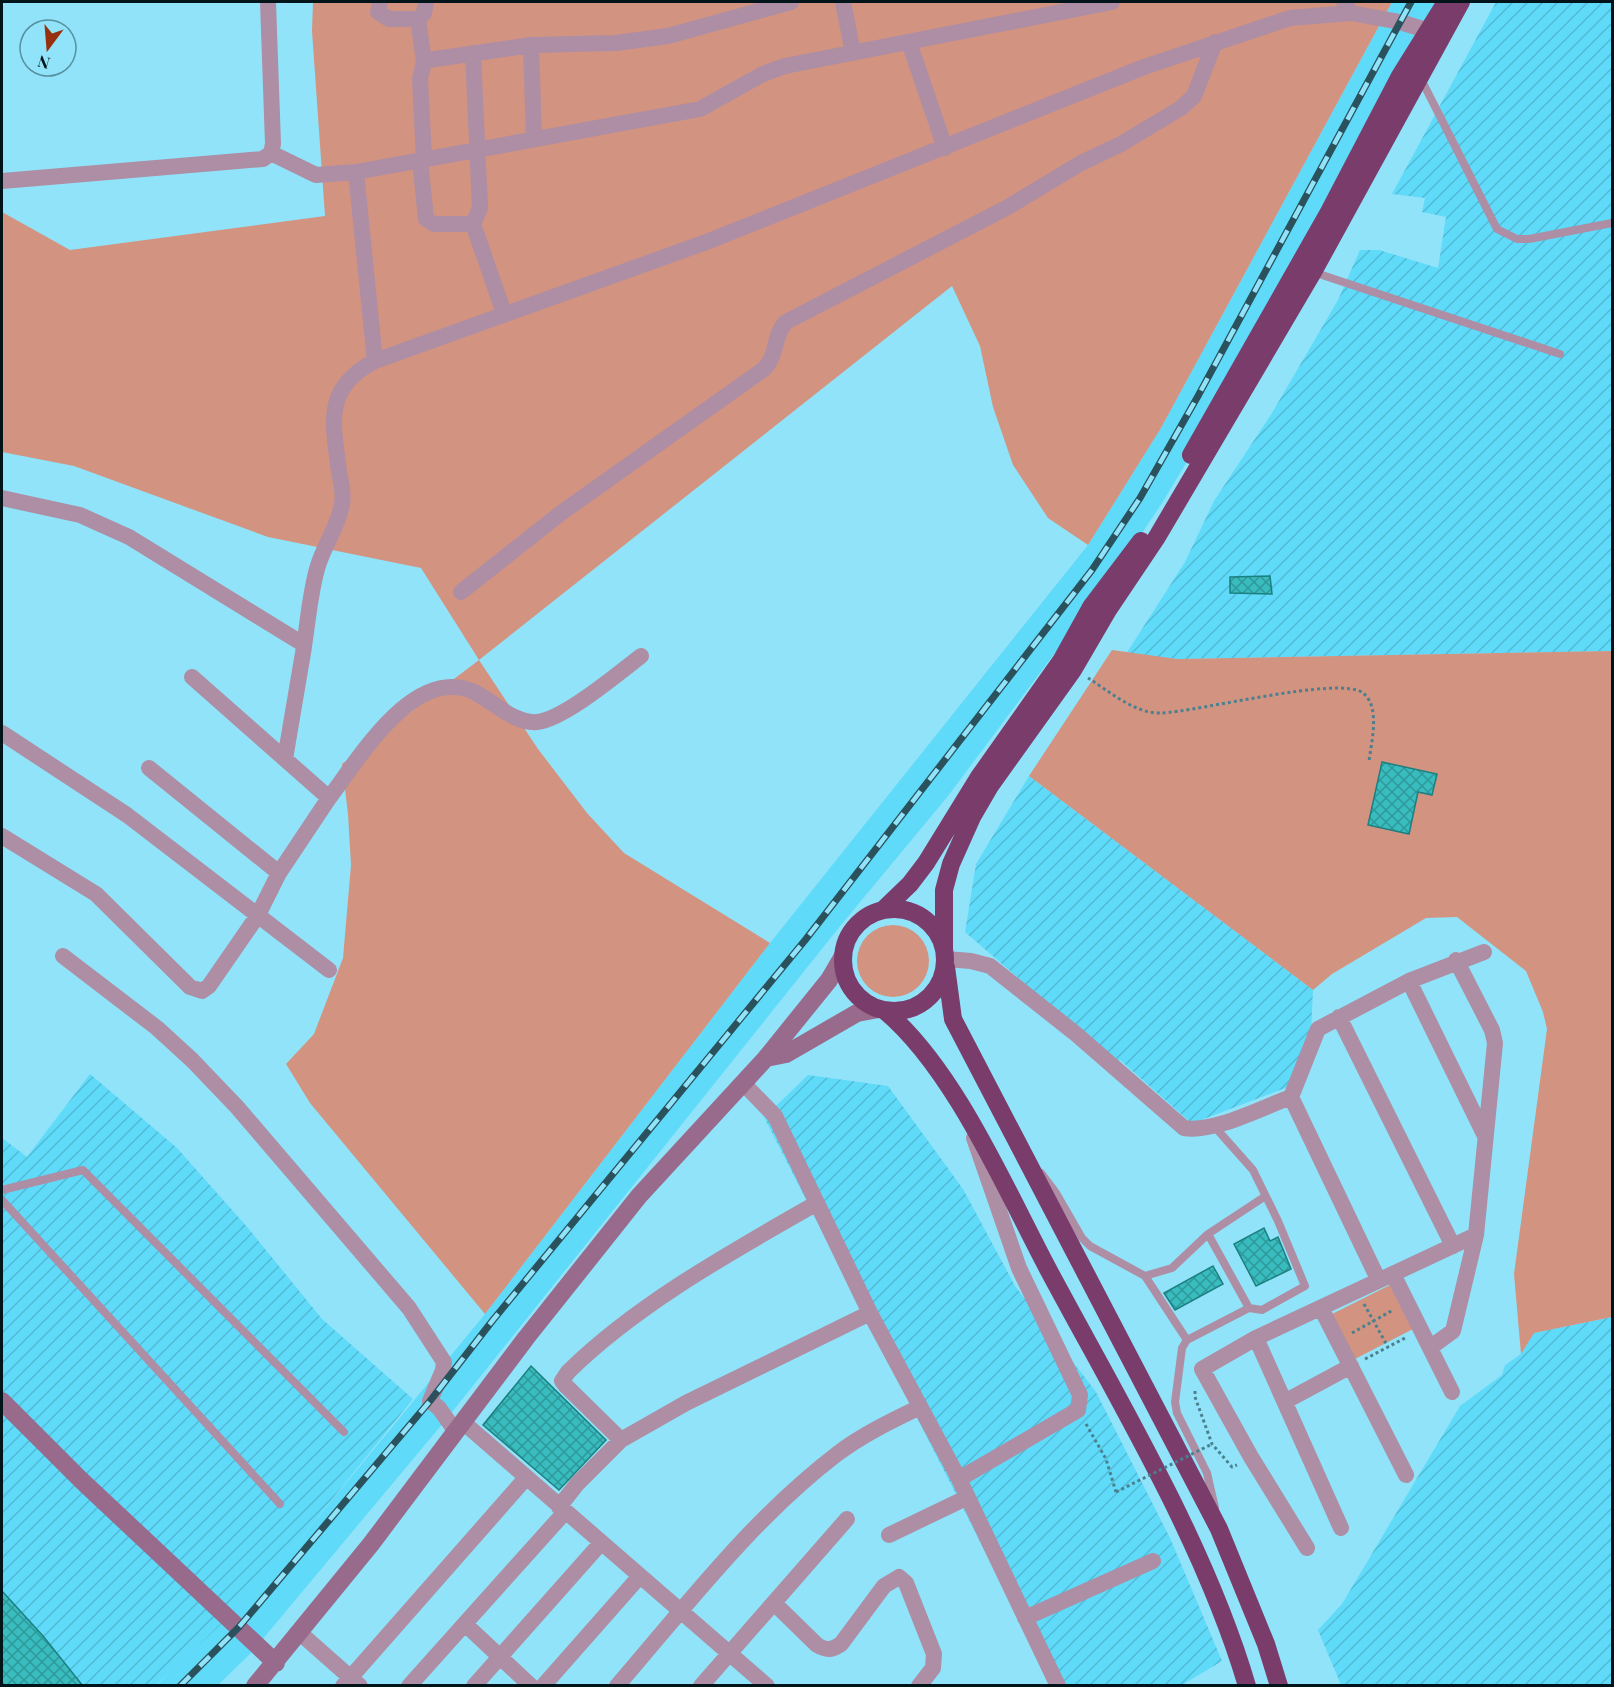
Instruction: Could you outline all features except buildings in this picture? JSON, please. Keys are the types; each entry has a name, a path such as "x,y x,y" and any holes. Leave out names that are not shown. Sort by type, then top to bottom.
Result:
{"highway":[{"path":"1279,1686 1258,1623 1219,1529 952,1019 945,958 944,890 951,864 972,817 990,786 1073,670 1108,609 1157,537 1313,272 1419,76 1446,2"},
{"path":"884,910 910,884 926,863 979,777 1061,661 1091,607 1149,529 1329,212 1400,76 1461,2"},
{"path":"882,1010 896,1012 919,1006 937,989 945,958 938,933 928,921 915,913 899,909 884,910 863,919 855,926 844,946 843,956 848,984 857,996 882,1010 920,1044 966,1114 1141,1444 1196,1554 1226,1625 1247,1686"}],"main road":[{"path":"262,1683 526,1338 639,1196 672,1158 744,1084 777,1041 819,994 843,956"},
{"path":"766,1058 786,1054 856,1013 882,1010"},
{"path":"2,1401 81,1480 276,1663"}],"street":[{"path":"2,181 249,162 263,159 271,153 273,144 268,2"},
{"path":"380,2 378,12 388,20 418,19 424,13 426,2"},
{"path":"424,62 531,45 616,43 668,36 791,2"},
{"path":"843,2 853,53"},
{"path":"271,153 316,175 357,172 700,109 763,74 785,66 1112,2"},
{"path":"285,759 317,567 336,529 343,501 335,441 336,405 345,382 357,370 375,361 504,313 709,241 1089,89 1215,42 1290,18 1348,7 1435,33"},
{"path":"418,19 424,62 420,80 422,160 427,222 473,224"},
{"path":"909,42 945,148"},
{"path":"461,592 561,513 764,369 771,362 780,328 798,314 1008,207 1081,163 1121,144 1181,108 1194,96 1215,42"},
{"path":"531,45 534,138"},
{"path":"473,53 480,208 473,224 504,313"},
{"path":"357,172 375,361"},
{"path":"2,498 80,514 129,537 304,646"},
{"path":"2,836 96,894 190,987 202,991 218,975 258,915 279,873 329,798 393,715 412,700 443,690 472,691 517,717 538,722 566,710 641,656"},
{"path":"192,677 329,798"},
{"path":"2,733 127,815 329,970"},
{"path":"149,768 279,873"},
{"path":"945,958 990,966 1076,1034 1184,1128 1195,1130 1214,1126 1291,1097 1318,1029 1409,981 1456,960 1484,952"},
{"path":"63,956 109,989 192,1060 237,1107 409,1308 444,1362 430,1401 526,1478 767,1686"},
{"path":"1431,1347 1453,1331 1476,1235 1495,1043 1492,1030 1456,960"},
{"path":"1409,981 1485,1137"},
{"path":"1339,1017 1454,1246"},
{"path":"744,1084 775,1116 870,1313 959,1479 1054,1684"},
{"path":"1291,1097 1386,1277 1408,1301 1452,1392"},
{"path":"959,1479 1078,1410 1080,1395 1019,1268 966,1114"},
{"path":"621,1440 565,1385 562,1381 568,1372 635,1318 714,1262 817,1203"},
{"path":"1307,1548 1202,1369 1256,1338 1476,1235"},
{"path":"1321,1308 1406,1475"},
{"path":"409,1686 465,1624 562,1509 577,1484 621,1440 686,1403 870,1313"},
{"path":"1256,1338 1341,1528"},
{"path":"1286,1401 1351,1366"},
{"path":"617,1686 750,1534 803,1483 867,1434 920,1407"},
{"path":"300,1634 351,1683 526,1478"},
{"path":"890,1535 966,1498"},
{"path":"701,1686 847,1519"},
{"path":"474,1686 601,1543"},
{"path":"1025,1618 1154,1561"},
{"path":"543,1686 639,1576"},
{"path":"774,1603 817,1645 825,1649 833,1649 841,1644 884,1586 899,1577 906,1583 934,1654 933,1668 919,1686"},
{"path":"465,1624 531,1686"}],"lane":[{"path":"1419,76 1497,229 1517,240 1612,223"},
{"path":"1313,272 1560,354"},
{"path":"1214,1126 1253,1170 1264,1197 1278,1221 1305,1286 1262,1311 1249,1308 1187,1340 1179,1362 1175,1402 1207,1473 1219,1529"},
{"path":"1023,1155 1056,1193 1082,1238 1090,1246 1145,1276 1187,1340"},
{"path":"2,1190 83,1170 345,1432"},
{"path":"1145,1276 1172,1268 1208,1234 1264,1197"},
{"path":"2,1200 280,1504"},
{"path":"1208,1234 1249,1308"}],"path":[{"path":"1073,670 1138,709 1159,713 1281,694 1345,688 1357,690 1363,693 1371,703 1373,716 1369,762"},
{"path":"1357,1289 1388,1347"},
{"path":"1339,1340 1408,1301"},
{"path":"1351,1366 1422,1329"},
{"path":"1195,1397 1212,1444 1232,1467 1240,1463"},
{"path":"1078,1410 1106,1459 1116,1492 1212,1444"}],"shaded area":[{"path":"313,2 1392,2 1161,428 1088,545 1048,518 1013,465 993,407 980,346 952,286 479,660 421,568 268,537 74,466 2,452 2,212 70,250 325,216 312,31"},
{"path":"1392,2 1438,2 1217,412 1162,503 1122,563 948,796 841,925 444,1422 251,1653 218,1685 156,1686 296,1544 485,1314 770,943 1088,545 1161,428"},
{"path":"1496,2 1612,2 1612,651 1177,659 1126,654 1185,562 1214,501 1272,413 1338,300 1360,250 1379,250 1438,268 1446,217 1422,212 1425,198 1392,194"},
{"path":"1112,650 1177,659 1612,651 1612,1317 1534,1333 1521,1354 1514,1274 1547,1029 1543,1012 1526,971 1457,917 1426,918 1332,974 1313,990 1029,776"},
{"path":"479,660 538,749 587,813 624,853 770,943 485,1314 310,1103 286,1064 314,1034 343,958 351,865 342,764"},
{"path":"1029,776 1313,990 1310,1053 1288,1087 1196,1122 1189,1121 1120,1060 1117,1063 965,932 976,864"},
{"path":"900,925 919,935 927,947 929,961 927,975 919,987 907,995 886,997 867,987 859,975 857,954 867,935 879,927"},
{"path":"90,1074 177,1148 248,1228 322,1319 413,1399 296,1544 217,1628 156,1685 2,1685 2,1138 27,1157"},
{"path":"808,1075 888,1086 963,1189 1015,1286 1096,1392 1170,1538 1222,1661 1182,1685 1053,1685 762,1113 778,1104"},
{"path":"1390,1285 1413,1329 1355,1359 1332,1314"},
{"path":"1612,1317 1612,1685 1341,1685 1318,1630 1342,1604 1460,1406 1502,1375 1505,1365 1521,1354 1533,1333"}],"railway":[{"path":"180,1686 239,1627 430,1401 493,1320 806,939 1092,570 1140,498 1198,396 1411,2"}]}
